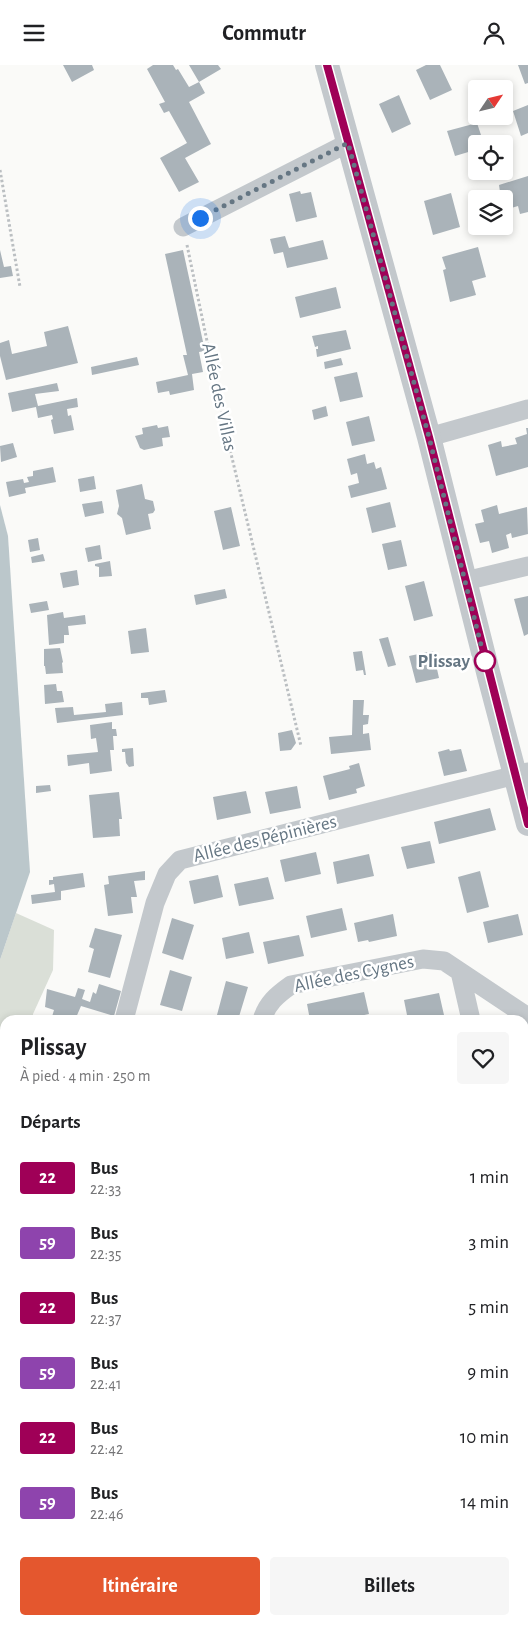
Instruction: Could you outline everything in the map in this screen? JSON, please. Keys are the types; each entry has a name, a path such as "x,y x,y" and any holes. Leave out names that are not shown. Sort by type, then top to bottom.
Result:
{"street":[{"path":"327,65 429,437 465,581 522,774 528,824"},
{"path":"183,227 348,143"},
{"path":"429,437 528,409"},
{"path":"465,581 528,566"},
{"name":"Allée des Pépinières","path":"125,1015 155,903 167,874 180,861 522,774"},
{"name":"Allée des Cygnes","path":"264,1015 273,999 291,985 423,959 444,961 524,1015"},
{"path":"460,972 470,1015"}],"path":[{"path":"0,170 20,287"},
{"name":"Allée des Villas","path":"183,227 227,437 301,746"}],"shaded area":[{"path":"0,505 8,536 30,872 0,960"},
{"path":"16,913 54,930 53,970 33,1015 0,1015 0,960"}],"building":[{"path":"63,65 92,65 94,70 72,82"},
{"path":"153,65 173,65 176,70 178,69 189,87 199,82 205,93 189,102 211,144 185,158 199,182 179,192 160,158 187,143 169,111 164,113 159,104 165,102 147,69"},
{"path":"189,65 218,65 221,69 199,82"},
{"path":"426,65 440,65 452,90 430,100 416,70"},
{"path":"518,65 528,65 528,83 525,84"},
{"path":"399,95 411,124 392,133 379,104"},
{"path":"528,105 528,133 521,136 513,111"},
{"path":"470,125 478,125 481,135 468,135 468,152 455,156 447,131"},
{"path":"528,176 528,212 520,214 518,206 513,208 513,190 500,190 499,185"},
{"path":"300,191 301,194 311,192 317,217 296,222 289,194"},
{"path":"451,193 460,227 433,235 424,201"},
{"path":"285,236 289,248 323,240 328,259 287,268 283,252 274,254 270,239"},
{"path":"478,247 486,277 472,281 476,295 450,302 443,270 446,269 442,257"},
{"path":"0,250 4,267 11,266 13,276 0,278"},
{"path":"183,250 205,351 199,352 203,372 192,374 194,390 170,395 169,391 158,393 156,382 188,375 183,355 187,355 165,254"},
{"path":"336,287 341,308 300,318 295,297"},
{"path":"68,326 78,363 6,380 0,356 0,343 9,340 12,354 47,346 44,332"},
{"path":"346,330 351,349 317,357 316,349 318,349 318,346 315,347 312,336"},
{"path":"137,357 139,365 92,375 91,367"},
{"path":"341,358 343,365 325,369 324,362"},
{"path":"357,372 363,397 340,402 334,377"},
{"path":"57,383 59,391 35,394 38,406 77,398 78,407 67,409 68,416 71,415 74,430 54,434 51,420 53,419 52,415 38,418 36,407 12,412 8,393"},
{"path":"326,406 328,416 314,420 312,410"},
{"path":"369,416 375,441 352,446 346,422"},
{"path":"157,425 158,428 168,426 170,437 162,438 163,446 144,450 140,448 135,436 143,434 142,428"},
{"path":"526,428 528,428 528,467 496,476 488,445 501,441 502,447 517,444 515,438 527,434"},
{"path":"13,443 17,457 1,462 0,446"},
{"path":"365,454 367,464 374,462 376,469 381,467 387,489 351,498 348,486 359,483 357,473 351,475 347,459"},
{"path":"53,467 56,482 25,488 26,493 9,497 6,482 23,479 24,483 29,482 27,477 33,476 33,471"},
{"path":"94,476 96,489 80,492 78,479"},
{"path":"142,484 145,499 153,501 155,510 153,513 148,514 151,529 126,535 122,518 117,514 119,506 116,490"},
{"path":"102,501 104,513 85,517 82,504"},
{"path":"390,502 396,527 372,533 366,508"},
{"path":"497,505 499,514 527,507 528,534 512,538 511,533 506,535 509,548 492,553 489,541 480,543 475,524 484,522 481,510"},
{"path":"231,507 240,546 223,550 214,511"},
{"path":"38,538 40,550 30,552 28,540"},
{"path":"401,540 407,566 388,570 382,544"},
{"path":"100,545 102,559 88,562 85,548"},
{"path":"43,554 45,561 32,563 31,557"},
{"path":"110,561 112,576 99,577 99,567 95,566 95,564"},
{"path":"77,570 79,585 63,588 60,573"},
{"path":"424,581 433,616 414,621 405,586"},
{"path":"225,589 227,598 196,605 194,595"},
{"path":"528,596 528,634 524,636 514,599"},
{"path":"47,601 49,610 31,613 29,604"},
{"path":"63,612 64,618 85,615 86,624 68,626 69,635 64,635 64,643 49,645 47,615"},
{"path":"146,628 149,652 131,654 128,631"},
{"path":"388,637 396,665 388,667 379,639"},
{"path":"60,648 63,673 46,674 44,649"},
{"path":"362,651 366,675 364,675 363,670 356,671 353,652"},
{"path":"433,651 439,678 416,683 409,656"},
{"path":"56,684 57,691 62,691 64,702 45,704 44,685"},
{"path":"165,690 167,702 149,705 148,698 141,698 141,693"},
{"path":"353,700 364,700 363,715 369,715 368,724 363,725 363,734 369,733 371,750 331,754 329,737 352,735"},
{"path":"122,702 123,715 57,723 55,708 73,707 74,715 106,712 105,704"},
{"path":"112,722 112,729 116,729 117,736 113,736 114,750 110,750 112,771 90,774 89,763 68,766 67,755 98,752 96,738 91,739 90,725"},
{"path":"292,730 296,743 291,750 280,751 278,733"},
{"path":"133,748 134,766 129,767 126,763 125,752 122,752 122,749"},
{"path":"449,749 450,751 461,749 467,771 444,776 438,752"},
{"path":"359,763 365,786 356,789 357,793 329,800 323,776 350,769 349,766"},
{"path":"50,785 51,791 36,793 36,786"},
{"path":"297,786 301,808 270,814 265,792"},
{"path":"246,791 251,813 217,820 213,797"},
{"path":"119,792 122,819 119,819 120,836 93,838 89,795"},
{"path":"490,808 496,830 439,844 434,822"},
{"path":"430,841 435,863 407,869 401,847"},
{"path":"316,852 321,874 285,882 280,860"},
{"path":"369,854 374,876 337,884 333,862"},
{"path":"145,871 145,880 134,881 137,897 131,897 133,913 108,916 104,885 109,884 108,876"},
{"path":"480,871 489,907 467,913 458,877"},
{"path":"83,873 85,887 61,891 61,900 32,904 31,895 55,892 54,884 49,885 49,880 53,880 53,877"},
{"path":"218,875 223,897 194,904 189,881"},
{"path":"268,877 274,899 239,906 234,884"},
{"path":"342,908 347,930 311,938 306,916"},
{"path":"393,914 397,936 369,942 368,940 358,942 354,923"},
{"path":"518,914 523,935 488,943 483,922"},
{"path":"172,918 194,925 183,960 162,953"},
{"path":"95,928 122,935 110,978 88,972 94,949 89,947"},
{"path":"249,932 254,953 226,959 222,938"},
{"path":"299,935 304,956 268,964 263,942"},
{"path":"170,970 192,977 182,1011 160,1005"},
{"path":"226,981 248,987 240,1015 217,1015"},
{"path":"99,984 121,991 114,1015 81,1006 77,1015 52,1015 54,1010 45,1007 47,989 75,997 78,988 85,990 82,999 90,1002 93,992 96,994"},
{"path":"364,992 369,1014 309,1015 307,1004"},
{"path":"439,993 444,1015 407,1015 404,1000"}],"bus line":[{"name":"22","path":"327,65 429,437 528,824"}],"place":[{"name":"Plissay","path":"485,661"}],"route":[{"path":"200,218 348,143 429,437 485,661"}]}
